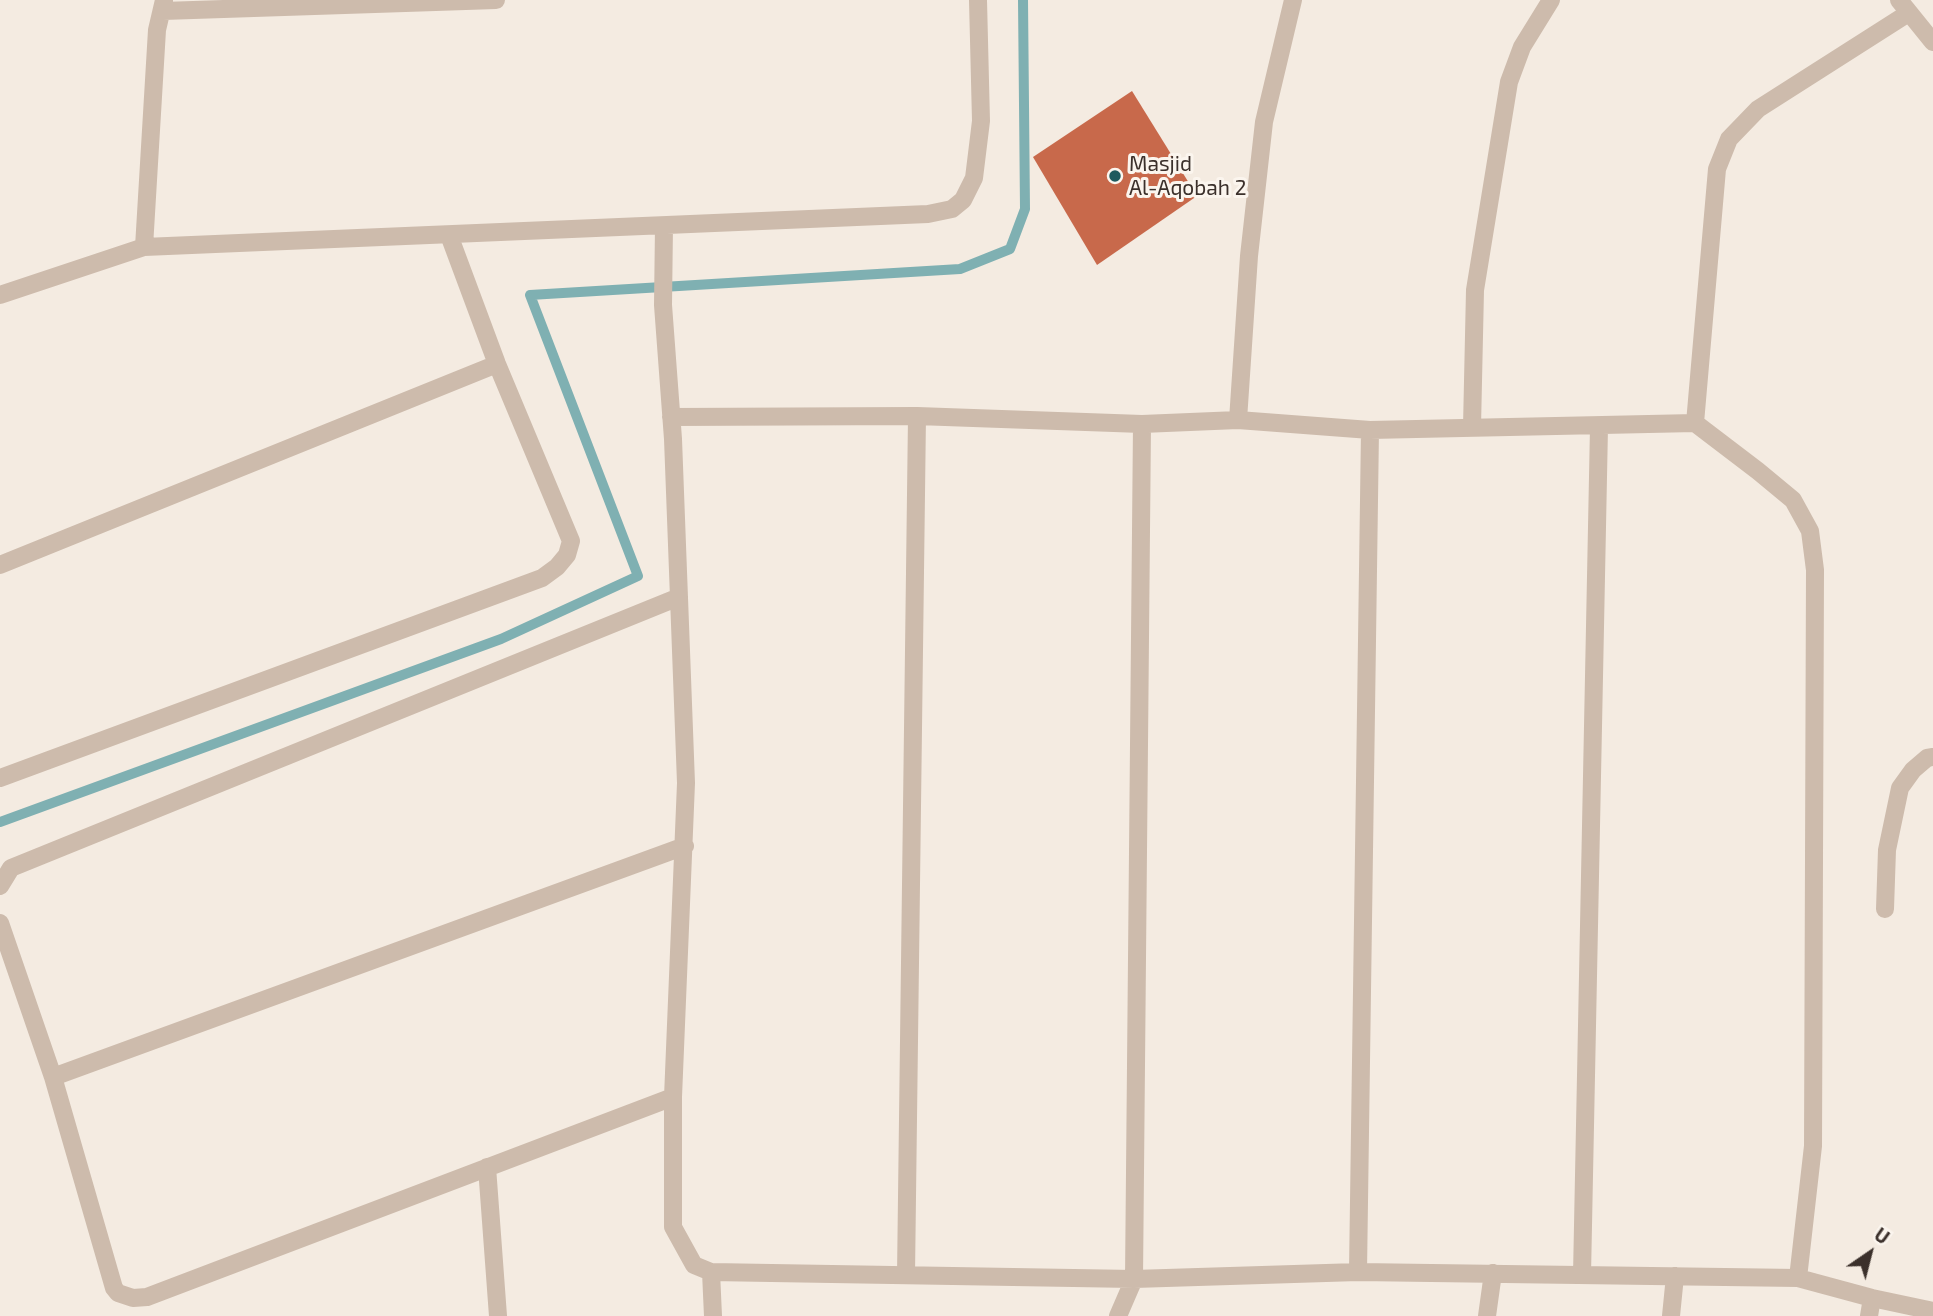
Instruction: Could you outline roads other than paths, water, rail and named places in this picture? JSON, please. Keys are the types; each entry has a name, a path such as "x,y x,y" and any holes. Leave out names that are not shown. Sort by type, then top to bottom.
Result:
{"street":[{"path":"144,247 157,30 164,6 496,0"},
{"path":"0,295 144,247 928,214 952,209 963,200 974,178 981,121 978,0"},
{"path":"1238,420 1249,256 1264,122 1293,0"},
{"path":"1472,427 1475,290 1509,82 1521,47 1551,0"},
{"path":"1695,423 1717,169 1730,139 1758,109 1903,7 1933,41"},
{"path":"664,226 663,305 671,417 687,783 673,1097 673,1227 694,1265 712,1272 1134,1279 1357,1272 1798,1278 1871,1307 1933,1311"},
{"path":"0,778 542,578 567,555 571,541 497,364 449,235"},
{"path":"0,565 497,364"},
{"path":"671,417 917,416 1142,424 1238,420 1370,430 1695,423 1793,500 1810,531 1815,570 1813,1146 1798,1278"},
{"path":"906,1275 917,416"},
{"path":"1118,1316 1134,1279 1142,424"},
{"path":"1582,1275 1599,427"},
{"path":"1357,1272 1370,430"},
{"path":"0,886 11,868 680,597"},
{"path":"1885,909 1887,850 1900,788 1913,770 1927,758 1933,757"},
{"path":"53,1077 685,846"},
{"path":"0,923 53,1077 114,1287 118,1293 133,1298 147,1297 673,1097"},
{"path":"487,1167 498,1316"},
{"path":"712,1272 713,1316"},
{"path":"1486,1316 1493,1273"},
{"path":"1671,1316 1675,1276"}],"waterway":[{"path":"0,822 501,639 638,576 530,295 960,269 1010,249 1025,209 1023,0"}],"place":[{"name":"Masjid Al-Aqobah 2","path":"1115,176"}]}
